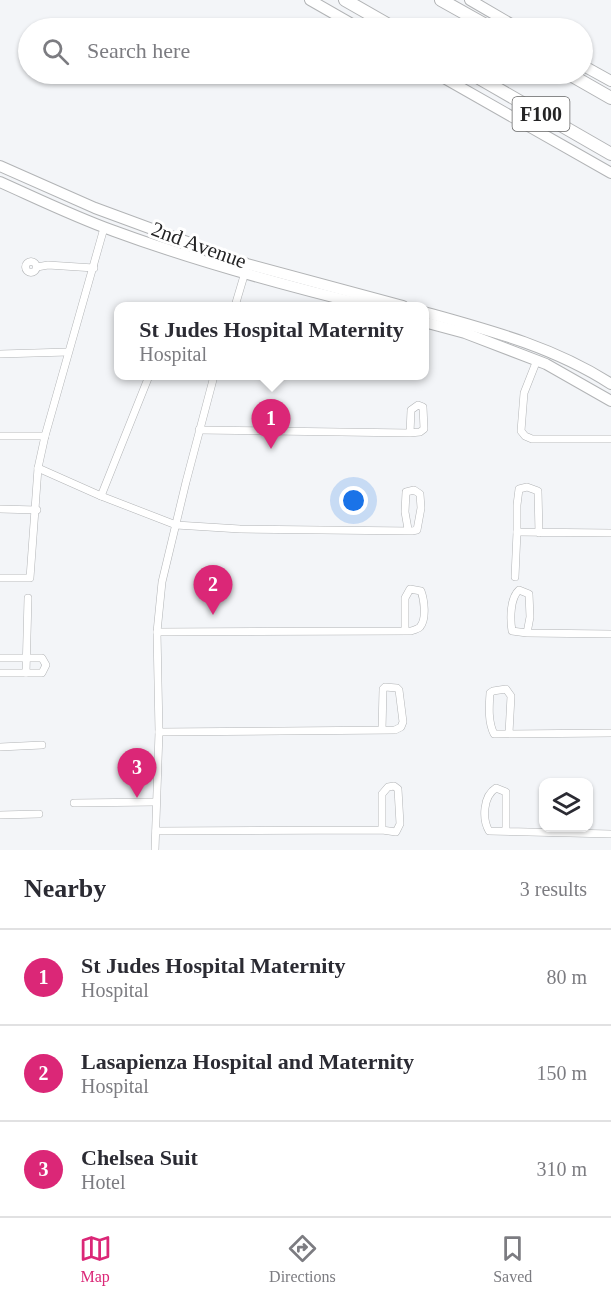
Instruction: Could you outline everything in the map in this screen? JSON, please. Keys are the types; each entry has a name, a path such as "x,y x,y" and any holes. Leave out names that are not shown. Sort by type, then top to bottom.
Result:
{"highway":[{"path":"345,0 376,18"},
{"path":"441,0 473,18"},
{"name":"F100","path":"489,84 611,154"},
{"name":"F100","path":"586,84 611,98"}],"street":[{"path":"310,0 342,18"},
{"path":"470,0 501,18"},
{"path":"593,71 611,81"},
{"path":"455,84 611,173"},
{"name":"2nd Avenue","path":"0,166 95,208 246,269 387,302"},
{"name":"2nd Avenue","path":"0,182 104,228 356,302"},
{"path":"0,578 30,578 37,510 38,468 68,352 104,228"},
{"path":"37,267 48,265 93,268"},
{"path":"236,302 246,269"},
{"path":"429,313 510,336 572,362 611,384"},
{"path":"429,323 465,333 537,360 611,401"},
{"path":"0,354 68,352"},
{"path":"537,360 524,393 521,431 525,436 532,439 611,439"},
{"path":"100,496 147,380"},
{"path":"155,850 159,732 157,632 162,582 213,380"},
{"path":"199,430 410,433"},
{"path":"0,435 45,436"},
{"path":"38,468 100,496 176,525 240,529 417,530 421,508 420,494 414,490 406,492 405,512 408,529"},
{"path":"515,577 519,489 527,487 538,491 539,532"},
{"path":"0,509 37,510"},
{"path":"517,532 611,533"},
{"path":"157,632 405,631 419,628 422,624 424,598 421,591 416,589 410,589 405,598 405,631"},
{"path":"527,633 530,617 529,594 519,590 513,597 512,631 527,633 611,634"},
{"path":"26,674 28,598"},
{"path":"0,658 42,658 46,665 42,673 0,673"},
{"path":"159,732 396,730 403,722 397,688 385,687 382,690 382,730"},
{"path":"509,733 511,696 506,689 493,691 490,693 489,701 491,729 494,734 611,733"},
{"path":"0,747 42,746"},
{"path":"156,831 382,830 396,832 400,824 398,789 394,786 388,787 382,794 382,830"},
{"path":"506,831 506,792 496,788 489,793 485,803 486,827 489,831 611,834"},
{"path":"74,803 156,802"},
{"path":"0,815 39,814"}],"place":[{"name":"St Judes Hospital Maternity","path":"271,449"},
{"name":"Lasapienza Hospital and Maternity","path":"213,615"},
{"name":"Chelsea Suit","path":"137,798"}]}
